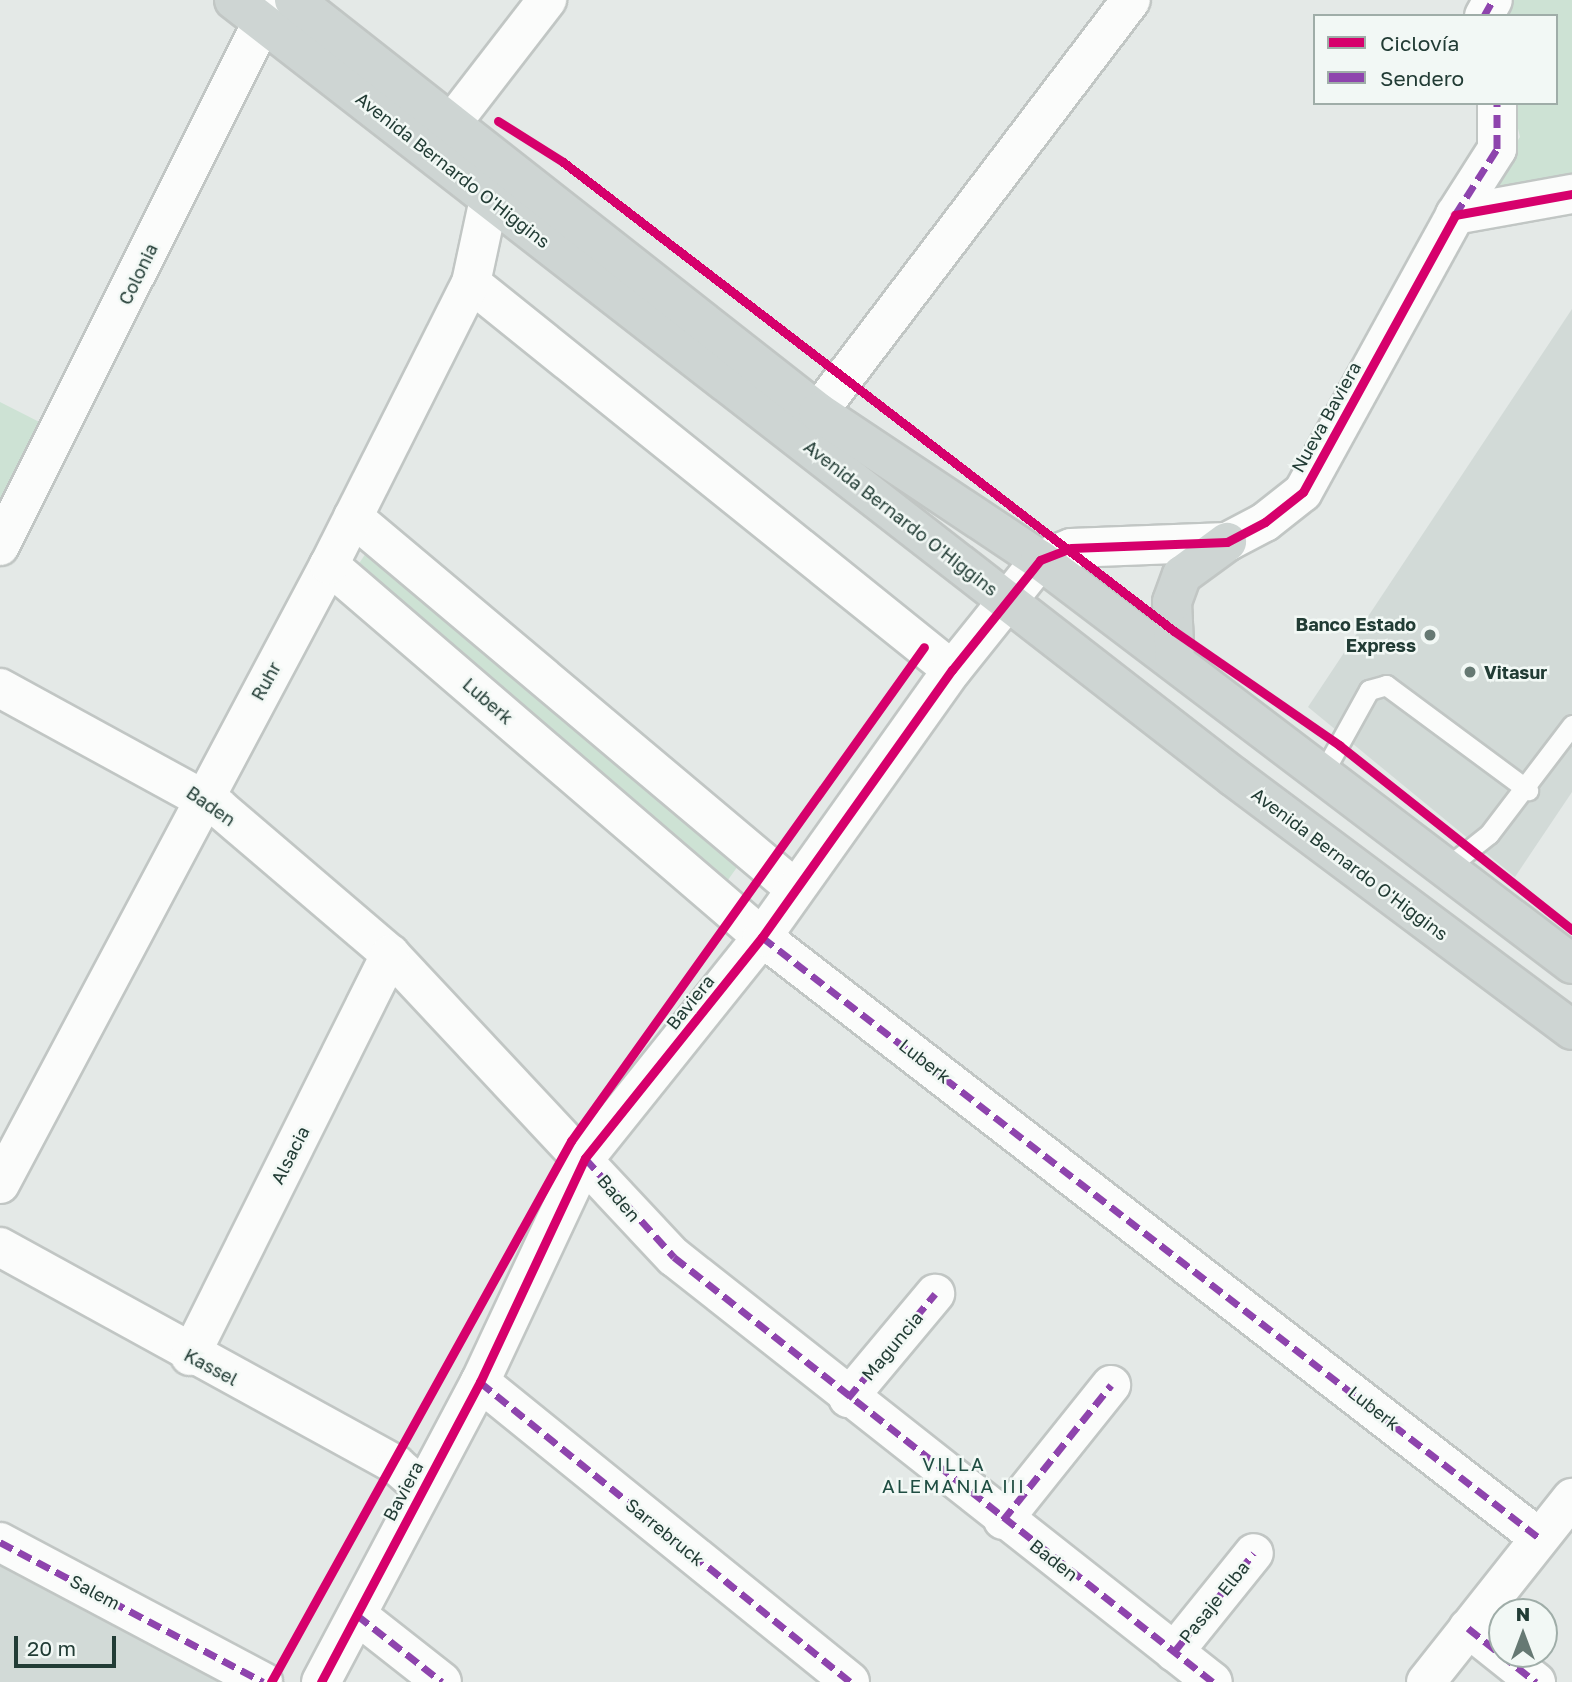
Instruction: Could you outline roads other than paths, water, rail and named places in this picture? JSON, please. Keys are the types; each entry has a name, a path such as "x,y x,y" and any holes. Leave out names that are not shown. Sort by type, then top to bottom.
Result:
{"main road":[{"name":"Avenida Bernardo O'Higgins","path":"294,0 441,138"},
{"name":"Avenida Bernardo O'Higgins","path":"257,7 441,138 1009,600 1572,1030"},
{"name":"Avenida Bernardo O'Higgins","path":"499,184 818,412 1040,560 1572,964"},
{"path":"1175,662 1172,602 1182,575 1227,542"},
{"path":"1413,911 1445,869"}],"street":[{"path":"441,138 547,0"},
{"path":"818,412 1131,0"},
{"name":"Colonia","path":"0,546 257,7"},
{"name":"Nueva Baviera","path":"1227,542 1303,492 1455,215 1497,149 1497,105"},
{"name":"Ruhr","path":"0,1184 203,797 330,565 471,283 499,184"},
{"path":"1455,215 1572,194"},
{"path":"471,283 952,670"},
{"path":"352,517 794,888"},
{"path":"1040,560 1071,548 1227,542"},
{"name":"Baviera","path":"321,1682 480,1382 585,1158 762,936 952,670 1040,560"},
{"name":"Luberk","path":"330,565 762,936 1538,1537"},
{"name":"Baden","path":"0,688 203,797 390,954 585,1158 674,1257 848,1398 1213,1682"},
{"name":"Alsacia","path":"190,1356 390,954"},
{"name":"Kassel","path":"0,1247 190,1356 396,1465 422,1488"},
{"name":"Maguncia","path":"848,1398 935,1294"},
{"name":"Sarrebruck","path":"480,1382 850,1682"},
{"path":"1003,1520 1111,1385"},
{"path":"1426,1682 1538,1537 1572,1498"},
{"name":"Salem","path":"0,1542 263,1682"},
{"name":"Pasaje Elba","path":"1174,1652 1254,1553"},
{"path":"357,1615 442,1682"},
{"path":"1468,1628 1536,1682"}],"lane":[{"path":"1323,773 1369,690 1386,685 1528,790"},
{"path":"1445,869 1489,834 1528,790 1572,724"}],"place":[{"name":"Banco Estado Express","path":"1430,635"},
{"name":"Vitasur","path":"1470,672"}],"district":[{"name":"VILLA ALEMANIA III","path":"954,1475"}]}
